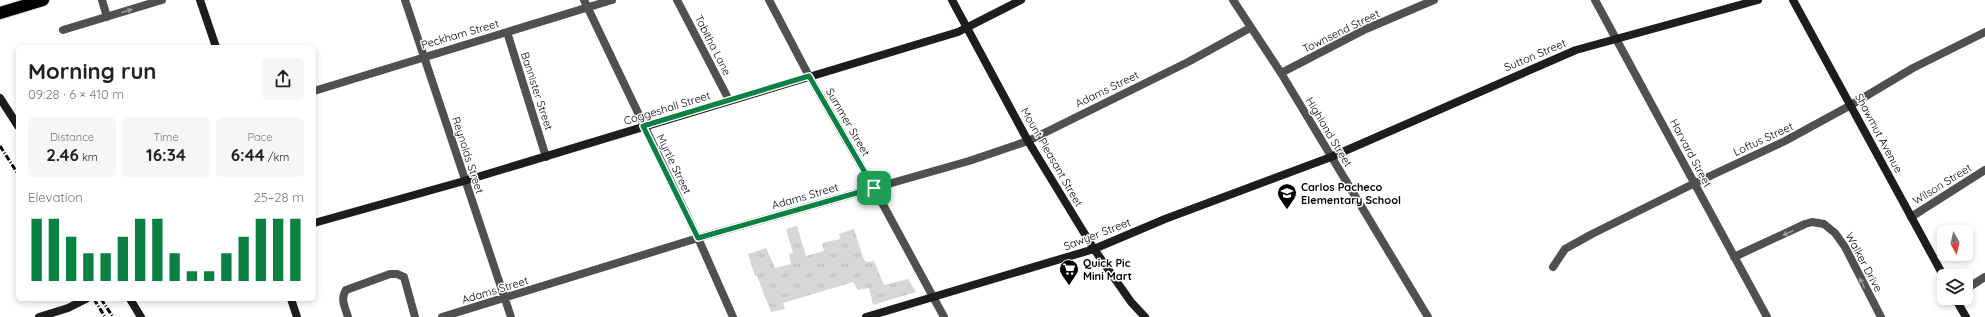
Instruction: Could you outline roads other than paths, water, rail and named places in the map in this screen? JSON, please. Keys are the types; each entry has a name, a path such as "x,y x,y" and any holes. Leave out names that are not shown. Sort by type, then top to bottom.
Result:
{"highway":[{"path":"0,13 43,0"}],"street":[{"path":"102,0 107,17"},
{"path":"63,30 162,0"},
{"path":"200,0 215,45"},
{"name":"Reynolds Street","path":"404,0 464,181 506,298 511,317"},
{"name":"Peckham Street","path":"316,90 423,56 507,32 586,4 612,0"},
{"name":"Tabitha Lane","path":"677,0 729,100"},
{"name":"Summer Street","path":"769,0 809,76 874,188 944,317"},
{"name":"Mount Pleasant Street","path":"952,0 968,27 1028,141 1094,249 1131,302 1145,317"},
{"name":"Coggeshall Street","path":"316,222 464,181 958,32 1021,0"},
{"name":"Highland Street","path":"1233,0 1281,74 1428,317"},
{"name":"Townsend Street","path":"1281,74 1366,29 1434,0"},
{"name":"Harvard Street","path":"1595,0 1768,317"},
{"name":"Sutton Street","path":"1331,157 1576,50 1758,0"},
{"name":"Shawmut Avenue","path":"1793,0 1940,269"},
{"name":"Myrtle Street","path":"586,4 643,126 698,238 733,317"},
{"name":"Adams Street","path":"442,317 698,238 969,161 1028,141 1119,94 1188,62 1250,28"},
{"name":"Bannister Street","path":"507,32 546,156"},
{"name":"Loftus Street","path":"1553,266 1565,249 1695,183 1785,142 1913,68 1985,32"},
{"path":"0,98 16,123"},
{"name":"Sawyer Street","path":"866,317 1094,249 1165,219 1331,157"},
{"name":"Wilson Street","path":"1911,217 1985,170"},
{"name":"Walker Drive","path":"1734,257 1805,224 1812,222 1824,224 1832,229 1845,247 1881,317"},
{"path":"348,317 342,296 346,290 390,274 398,274 404,277 415,317"},
{"path":"1973,285 1985,277"},
{"path":"39,317 68,308 82,301"},
{"path":"131,301 141,317"},
{"path":"292,301 297,317"},
{"path":"1959,305 1966,317"}],"railway":[{"path":"0,146 16,171"},
{"path":"95,301 105,317"},
{"path":"102,301 113,317"}],"place":[{"name":"Carlos Pacheco Elementary School","path":"1287,210"},
{"name":"Quick Pic Mini Mart","path":"1069,286"}]}
